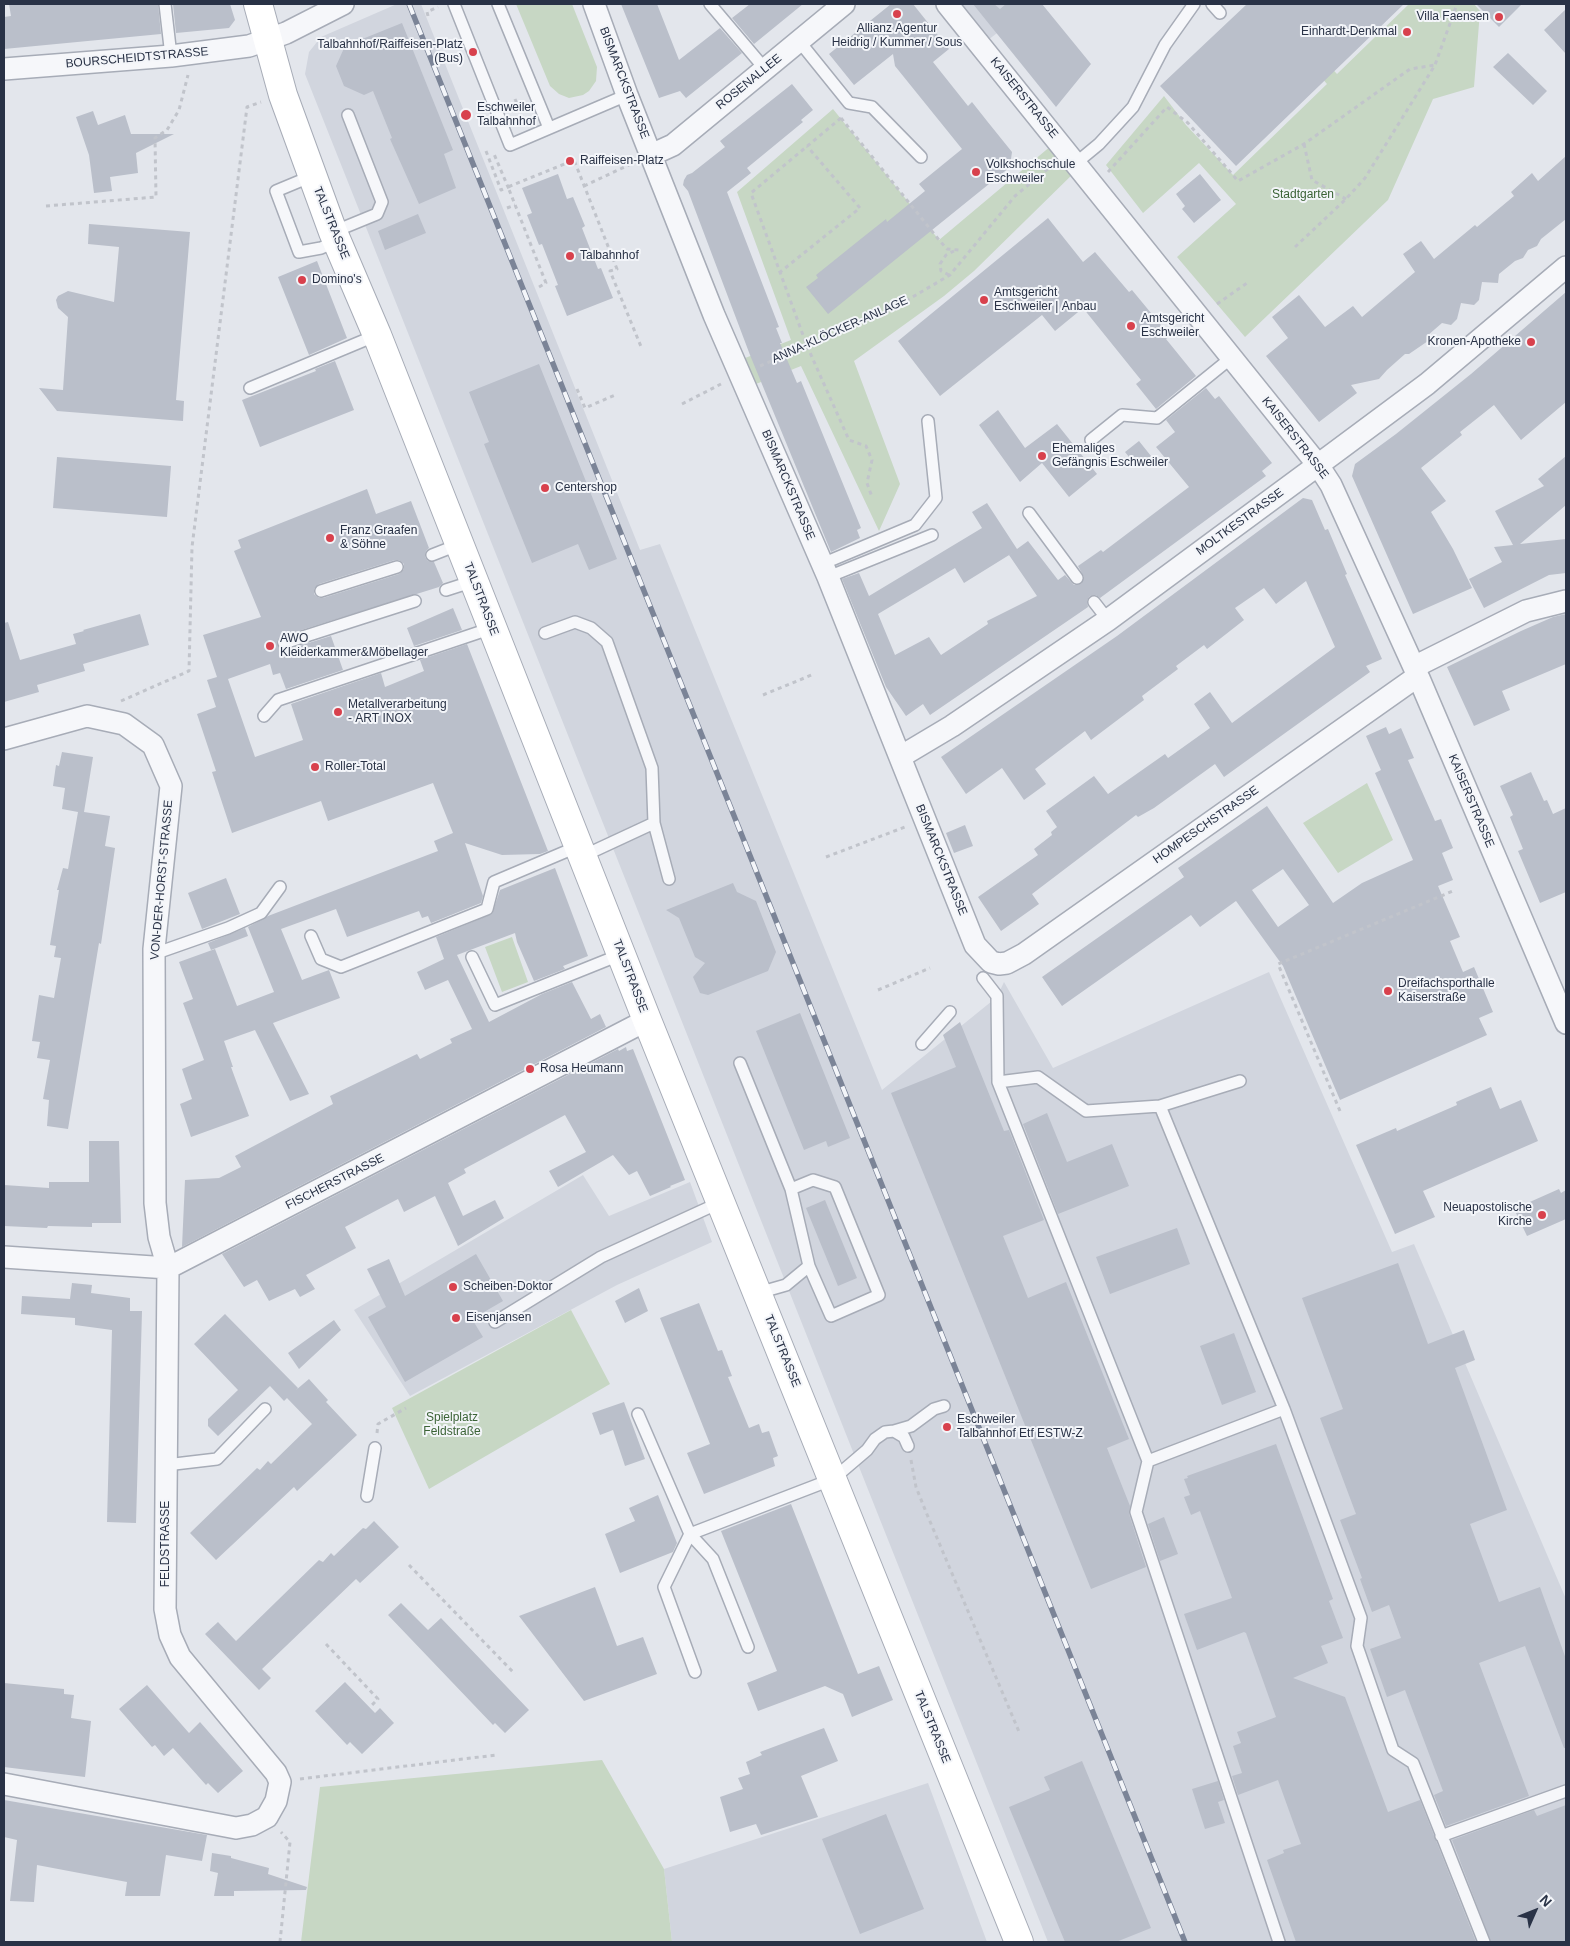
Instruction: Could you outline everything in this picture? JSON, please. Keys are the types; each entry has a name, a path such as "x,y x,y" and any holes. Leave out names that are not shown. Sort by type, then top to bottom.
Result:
{"main road":[{"name":"TALSTRASSE","path":"258,4 283,94 335,237 378,335 647,1020 1019,1942"}],"street":[{"name":"BOURSCHEIDTSTRASSE","path":"4,69 230,50 269,40 343,4"},
{"name":"BISMARCKSTRASSE","path":"594,4 627,95 714,315 825,571 975,945 987,970"},
{"name":"ROSENALLEE","path":"651,155 672,145 844,4"},
{"name":"KAISERSTRASSE","path":"947,4 1318,465 1331,485 1416,671 1566,1023"},
{"name":"MOLTKESTRASSE","path":"900,757 952,726 1108,620 1427,384 1566,267"},
{"name":"HOMPESCHSTRASSE","path":"987,970 1024,954 1416,671 1526,611 1566,601"},
{"name":"VON-DER-HORST-STRASSE","path":"4,739 86,716 124,724 153,745 171,786 154,954 155,1204 159,1236 168,1268"},
{"name":"FISCHERSTRASSE","path":"168,1268 647,1020"},
{"path":"4,1257 168,1268"},
{"name":"FELDSTRASSE","path":"168,1268 165,1609 170,1635 180,1657 276,1773 280,1782"},
{"path":"4,1784 236,1828 252,1825 267,1818 276,1801 280,1782"}],"lane":[{"path":"165,4 171,56"},
{"path":"454,4 510,145 627,95"},
{"path":"498,4 549,128"},
{"path":"710,4 765,70"},
{"path":"1072,158 1099,144 1133,107 1166,45 1194,4"},
{"path":"1212,4 1220,12"},
{"path":"799,41 848,103 872,107 920,157"},
{"path":"312,176 276,191 299,252 321,248 335,237 377,214 382,202 348,115"},
{"path":"250,388 378,335"},
{"path":"1091,440 1122,415 1156,418 1231,358"},
{"path":"825,571 915,525 936,498 928,421"},
{"path":"1029,513 1076,578"},
{"path":"825,571 932,535"},
{"path":"432,555 460,544"},
{"path":"321,591 397,567"},
{"path":"446,590 474,581"},
{"path":"284,643 414,601"},
{"path":"1094,602 1108,620"},
{"path":"545,633 575,622 592,628 607,642 652,768 654,823 669,879"},
{"path":"264,716 278,700 492,628"},
{"path":"311,936 321,959 341,967 487,908 494,882 654,823"},
{"path":"154,954 228,928 261,913 280,887"},
{"path":"472,957 495,1005 622,954"},
{"path":"987,970 997,996 998,1082 1148,1461 1136,1512 1279,1942"},
{"path":"922,1044 950,1012"},
{"path":"740,1063 792,1189 809,1266 831,1316 879,1295 835,1187 813,1180 792,1189"},
{"path":"998,1082 1038,1077 1086,1111 1160,1106 1240,1081"},
{"path":"1160,1106 1284,1409 1361,1618 1357,1646 1393,1750 1413,1763 1484,1942"},
{"path":"495,1322 601,1257 721,1202"},
{"path":"758,1293 786,1285 809,1266"},
{"path":"695,1672 664,1587 690,1534 833,1479 867,1450 875,1439 885,1432 894,1432 912,1426 934,1409 944,1406"},
{"path":"166,1465 217,1459 265,1409"},
{"path":"1148,1461 1284,1409"},
{"path":"638,1414 690,1534 713,1559 748,1647"},
{"path":"894,1432 904,1437 908,1446"},
{"path":"367,1496 375,1448"},
{"path":"1441,1836 1566,1791"}],"path":[{"path":"1295,246 1346,199 1365,178 1435,65 1457,4"},
{"path":"1094,185 1112,170 1167,107 1187,124 1238,181 1304,144 1410,69 1435,65"},
{"path":"46,206 156,197 155,138 167,130 179,110 188,79"},
{"path":"86,716 189,671 192,547 247,107 283,94"},
{"path":"515,99 520,109"},
{"path":"837,114 947,249 959,250 950,252 941,261 941,271 950,276"},
{"path":"841,118 751,193 807,346 849,440 866,446 872,460 867,483 872,497"},
{"path":"1304,144 1312,180 1346,199"},
{"path":"779,272 860,208 807,146"},
{"path":"486,151 501,190 574,160 618,268 610,271 642,348"},
{"path":"493,152 546,283 539,286"},
{"path":"584,186 651,155"},
{"name":"ANNA-KLÖCKER-ANLAGE","path":"682,404 741,374 892,309 950,276 1015,196 1072,158"},
{"path":"507,208 515,205"},
{"path":"1199,317 1247,283"},
{"path":"577,389 585,408 614,395"},
{"path":"763,696 814,674"},
{"path":"826,857 924,819"},
{"path":"1340,1111 1278,964 1453,891"},
{"path":"878,990 930,968"},
{"path":"375,1448 378,1424 406,1408"},
{"path":"908,1446 916,1487 1020,1734"},
{"path":"409,1565 516,1674"},
{"path":"326,1644 378,1699 370,1707"},
{"path":"280,1782 496,1755"},
{"path":"267,1818 290,1842 280,1942"}],"shaded area":[{"path":"397,4 421,4 640,550 660,544 882,1090 997,997 1004,982 1053,1068 1269,972 1392,1252 1414,1244 1566,1599 1566,1942 1048,1942 305,74 309,52 321,37"},
{"path":"957,4 1035,4 988,40"},
{"path":"583,1175 609,1216 690,1182 712,1242 617,1285 410,1396 354,1310"},
{"path":"928,1783 987,1942 672,1942 664,1869"}],"green space":[{"path":"516,4 572,4 597,67 596,81 589,91 583,95 569,98 559,94 550,86"},
{"name":"Stadtgarten","path":"1409,4 1474,4 1480,11 1474,87 1433,99 1388,200 1245,337 1177,257 1236,204 1199,163 1143,213 1106,165 1164,96 1186,125 1233,175 1327,84 1290,42 1299,33 1337,74"},
{"path":"833,109 939,240 1058,140 1079,168 974,271 944,296 854,361 900,484 879,531 801,366 746,388 735,362 791,340 737,192"},
{"path":"1367,783 1393,840 1338,873 1303,823"},
{"path":"512,937 528,982 502,992 485,947"},
{"name":"Spielplatz Feldstraße","path":"571,1310 610,1384 429,1489 392,1408"},
{"path":"602,1760 664,1869 672,1942 301,1942 320,1787"}],"building":[{"path":"9,4 158,4 161,34 4,49 4,17 11,16"},
{"path":"173,4 230,4 235,20 229,28 176,33"},
{"path":"621,4 657,4 679,60 720,28 742,53 686,98 680,91 659,98"},
{"path":"750,4 803,4 754,44 732,18"},
{"path":"891,4 913,4 949,49 933,62 968,106 972,102 1012,152 1011,159 1015,163 828,314 806,287 818,278 816,275 886,219 887,222 925,191 919,184 962,149 895,66 893,54 854,85 829,54"},
{"path":"973,4 994,4 1000,9 1006,4 1042,4 1091,64 1056,107"},
{"path":"1247,4 1404,4 1236,166 1160,86"},
{"name":"Villa Faensen","path":"1476,4 1522,4 1499,27"},
{"path":"1566,9 1566,54 1544,30"},
{"path":"402,23 453,150 444,154 456,188 419,204 390,139 392,138 373,91 364,95 344,86 336,66 345,46"},
{"path":"1508,53 1547,91 1533,105 1493,67"},
{"path":"792,84 813,110 801,120 803,122 747,168 751,173 727,192 779,327 776,328 782,343 780,343 797,383 801,381 861,528 857,530 860,538 831,552 750,355 688,191 683,185 687,175 725,147 720,141"},
{"path":"93,111 98,125 125,115 131,134 174,134 136,153 138,173 110,177 112,191 94,193 89,155 76,117"},
{"path":"1566,156 1566,219 1541,239 1537,246 1528,250 1523,258 1515,261 1499,274 1498,283 1482,282 1479,300 1474,305 1461,303 1457,319 1451,325 1442,323 1427,336 1428,341 1409,354 1405,354 1379,379 1351,385 1357,393 1319,422 1266,356 1288,338 1272,317 1299,295 1325,327 1353,306 1362,317 1415,272 1403,254 1421,241 1434,259 1514,196 1511,192 1532,173 1538,181"},
{"name":"Talbahnhof","path":"558,174 567,199 573,197 585,226 582,228 598,269 601,268 613,298 567,316 555,286 558,285 542,244 539,245 527,215 532,213 522,188"},
{"path":"1200,174 1221,200 1194,223 1182,209 1185,206 1176,194"},
{"path":"418,214 426,233 385,250 378,231"},
{"path":"1048,218 1083,262 1095,252 1129,292 1132,290 1170,336 1166,339 1196,376 1156,409 1136,384 1141,380 1083,308 1055,331 1042,315 940,396 898,341"},
{"path":"89,224 190,232 176,400 184,401 183,421 57,411 39,388 63,390 68,317 58,308 56,300 58,296 68,291 114,302 119,247 88,244"},
{"path":"317,261 347,338 309,355 278,277"},
{"path":"1566,292 1566,402 1521,440 1494,405 1460,432 1462,435 1421,468 1446,501 1431,512 1453,549 1472,588 1413,614 1352,476 1355,464 1471,374"},
{"path":"335,361 354,410 260,447 242,400 316,371 315,369"},
{"name":"Centershop","path":"539,364 617,559 589,570 578,544 532,563 484,444 489,442 469,392"},
{"path":"1206,388 1215,399 1219,396 1272,463 1262,471 1266,476 1100,598 1096,595 1090,596 1087,600 1088,607 930,715 923,704 906,716 886,687 842,579 859,573 869,596 982,528 972,512 987,503 1017,549 1028,541 1058,580 1065,575 1074,585 1081,584 1084,577 1078,566 1101,550 1103,552 1189,487 1156,447 1175,432 1166,420","holes":["1009,555 1037,596 987,621 988,624 941,655 929,637 895,655 878,614 955,568 964,583"]},
{"name":"Ehemaliges Gefängnis Eschweiler","path":"998,410 1025,448 1057,424 1097,474 1069,497 1042,463 1020,482 979,425"},
{"path":"1139,441 1151,456 1137,467 1125,452"},
{"path":"1566,456 1566,505 1520,544 1566,539 1566,573 1549,575 1484,608 1469,579 1502,562 1494,547 1513,545 1495,511 1544,486 1538,479"},
{"path":"57,457 171,466 167,517 53,508"},
{"path":"367,489 376,514 411,501 429,548 426,551 425,557 428,561 434,562 443,583 439,587 282,636 277,641 279,648 286,650 331,636 343,670 286,689 280,673 273,675 270,664 228,679 255,757 303,740 291,704 381,673 385,687 424,671 420,660 467,644 548,851 540,854 502,855 465,843 483,896 481,903 431,923 428,916 422,918 419,911 347,937 336,909 281,929 302,980 329,970 340,998 273,1023 309,1094 290,1101 255,1030 224,1041 233,1067 231,1067 249,1116 191,1137 180,1104 192,1099 182,1069 204,1060 183,1003 193,999 179,962 215,949 237,1006 274,992 248,927 268,916 438,851 434,841 453,833 433,783 328,821 321,801 232,833 212,772 216,771 197,714 216,707 207,680 217,677 203,635 261,617 234,551 241,548 238,540","holes":["399,560 404,564 404,569 399,574 323,598 319,598 314,594 314,589 319,584"]},
{"path":"1303,498 1312,500 1325,530 1328,529 1347,574 1345,575 1382,659 1366,666 1370,672 1224,777 1215,764 1154,808 1138,817 1136,815 1032,894 1039,904 1001,931 978,897 1038,855 1034,849 1052,835 1051,832 1057,827 1046,811 1094,776 1108,794 1165,754 1168,758 1210,728 1194,704 1210,692 1232,723 1335,647 1306,581 1276,604 1264,588 1235,608 1244,620 1207,649 1204,645 1176,666 1178,669 1142,696 1144,700 1091,740 1085,731 1035,769 1046,784 1024,800 1002,768 966,794 941,757 1117,636"},
{"path":"453,608 462,630 414,646 407,628"},
{"path":"140,614 149,645 83,664 85,671 37,685 39,692 4,702 4,623 8,622 20,660 76,644 73,634 83,630"},
{"path":"1566,614 1566,664 1502,691 1510,710 1474,726 1447,667 1521,631 1553,617"},
{"path":"1386,727 1389,734 1401,728 1414,758 1408,760 1435,821 1441,819 1453,848 1442,853 1453,880 1438,886 1460,937 1450,941 1463,972 1474,967 1493,1012 1479,1018 1487,1035 1340,1100 1283,966 1236,901 1200,927 1191,915 1062,1006 1042,977 1184,877 1178,868 1267,806 1333,903 1362,883 1413,860 1375,773 1381,770 1366,736","holes":["1283,869 1309,905 1278,927 1252,890"]},
{"path":"62,752 93,757 84,812 110,816 105,846 115,848 101,944 99,943 68,1129 47,1126 49,1100 43,1099 50,1060 37,1058 40,1042 32,1041 39,995 54,998 61,958 54,957 56,946 50,945 59,890 57,890 63,868 68,869 78,812 62,809 65,788 53,786 56,765 59,766"},
{"path":"1531,772 1544,801 1547,800 1553,814 1566,808 1566,892 1540,903 1518,851 1523,849 1510,817 1513,815 1500,786"},
{"path":"965,825 973,846 954,853 946,833"},
{"path":"555,868 588,956 563,966 565,969 534,981 515,933 457,955 489,1022 542,994 572,982 591,1019 600,1014 606,1027 182,1247 185,1180 219,1178 241,1167 235,1156 333,1104 330,1096 417,1054 420,1059 452,1043 450,1039 472,1029 448,980 425,990 417,972 444,959 436,937 492,914 500,890"},
{"path":"226,878 240,914 202,929 188,893"},
{"path":"733,883 737,892 756,901 776,952 768,971 708,995 700,993 693,977 705,963 695,957 679,918 666,910"},
{"path":"245,928 248,936 211,950 208,943"},
{"path":"800,1013 850,1138 828,1147 826,1141 804,1150 756,1031"},
{"path":"960,1022 1004,1131 1009,1130 1044,1220 1003,1236 1028,1298 1066,1282 1129,1439 1107,1448 1130,1506 1129,1514 1146,1567 1091,1589 891,1093 956,1067 943,1035"},
{"path":"626,1047 627,1051 633,1049 685,1180 650,1196 637,1171 629,1175 613,1155 558,1187 549,1171 586,1152 565,1115 464,1169 466,1173 448,1183 463,1216 495,1200 504,1218 458,1246 435,1196 404,1212 398,1199 345,1227 356,1248 306,1275 315,1289 300,1297 295,1289 269,1301 257,1280 244,1287 222,1254 618,1049 619,1051"},
{"path":"1491,1087 1500,1109 1521,1100 1538,1141 1423,1191 1435,1217 1395,1234 1356,1145 1396,1128 1397,1131 1457,1105 1456,1102"},
{"path":"1047,1113 1067,1162 1112,1144 1129,1186 1058,1214 1023,1124"},
{"path":"89,1141 119,1141 121,1223 92,1223 92,1227 48,1226 47,1228 4,1226 4,1185 49,1188 49,1182 89,1182"},
{"name":"Neuapostolische Kirche","path":"1559,1189 1561,1193 1566,1190 1566,1219 1527,1236 1514,1209"},
{"path":"825,1200 857,1278 838,1286 806,1208"},
{"path":"1177,1228 1190,1264 1110,1294 1096,1257"},
{"path":"476,1254 503,1301 472,1319 483,1337 405,1382 368,1317 386,1307 367,1269 389,1259 405,1296"},
{"path":"1398,1263 1428,1344 1464,1330 1475,1360 1455,1368 1507,1510 1470,1524 1499,1602 1540,1587 1566,1659 1566,1748 1564,1748 1525,1646 1479,1663 1529,1796 1446,1826 1434,1795 1443,1791 1405,1690 1387,1697 1370,1649 1401,1638 1389,1605 1372,1612 1360,1579 1362,1578 1340,1520 1356,1514 1320,1418 1343,1409 1302,1298"},
{"path":"72,1283 92,1285 91,1293 130,1298 130,1311 142,1311 136,1523 107,1522 112,1330 75,1325 75,1318 21,1314 22,1296 70,1299"},
{"path":"639,1288 648,1311 625,1323 615,1301"},
{"path":"699,1303 718,1351 722,1350 732,1376 728,1377 749,1428 759,1424 762,1433 769,1431 778,1456 773,1458 775,1466 704,1494 687,1453 710,1444 660,1318"},
{"path":"225,1314 298,1388 296,1390 309,1379 328,1400 326,1402 357,1435 297,1491 294,1487 216,1560 190,1533 257,1468 260,1470 268,1461 271,1464 312,1424 287,1398 284,1401 270,1386 218,1436 208,1426 208,1419 238,1390 194,1344"},
{"path":"334,1320 341,1330 299,1369 288,1353"},
{"path":"1234,1333 1256,1392 1222,1405 1200,1346"},
{"path":"624,1402 645,1459 625,1466 613,1430 600,1435 592,1413"},
{"path":"1276,1444 1333,1599 1329,1601 1343,1638 1321,1646 1328,1663 1293,1678 1345,1697 1388,1812 1420,1800 1476,1942 1296,1942 1267,1860 1284,1853 1283,1850 1301,1844 1278,1780 1238,1795 1232,1776 1242,1773 1233,1746 1241,1743 1237,1732 1276,1717 1246,1633 1244,1632 1197,1650 1184,1614 1232,1598 1200,1511 1191,1515 1184,1497 1190,1495 1184,1479 1188,1478 1187,1476"},
{"path":"658,1495 677,1543 673,1552 620,1573 605,1534 635,1521 629,1508"},
{"path":"791,1504 858,1674 879,1666 893,1700 852,1717 843,1694 825,1686 758,1711 747,1683 777,1671 721,1531"},
{"path":"1164,1517 1178,1554 1160,1561 1148,1524"},
{"path":"374,1521 399,1547 360,1583 356,1579 262,1669 271,1678 259,1690 205,1634 218,1622 236,1641 319,1560 323,1562 331,1553 334,1556 363,1528 366,1529"},
{"path":"595,1587 617,1646 643,1637 657,1674 584,1701 519,1616"},
{"path":"401,1603 428,1630 441,1618 529,1710 505,1733 495,1723 493,1725 388,1615"},
{"path":"345,1682 375,1713 380,1708 394,1723 362,1754 350,1742 347,1745 315,1711"},
{"path":"4,1683 64,1689 64,1694 74,1695 71,1718 91,1721 85,1777 4,1767"},
{"path":"147,1685 189,1733 200,1722 243,1771 218,1793 208,1783 206,1785 173,1748 164,1756 155,1745 152,1747 119,1709"},
{"path":"824,1728 838,1761 801,1776 818,1817 761,1835 756,1824 730,1832 720,1797 743,1789 738,1778 750,1774 746,1762 762,1755 760,1752"},
{"path":"1082,1761 1151,1928 1116,1942 1065,1942 1009,1807 1050,1790 1044,1777"},
{"path":"1218,1781 1224,1800 1218,1802 1225,1823 1205,1829 1192,1789"},
{"path":"4,1800 207,1835 202,1861 166,1855 160,1896 125,1896 127,1882 37,1865 34,1902 10,1901 17,1840 4,1837"},
{"path":"1566,1805 1566,1942 1491,1942 1452,1840 1534,1810 1537,1816"},
{"path":"886,1814 924,1909 860,1934 822,1839"},
{"path":"212,1853 231,1856 231,1858 269,1868 268,1874 307,1887 306,1890 234,1891 234,1896 214,1896 218,1873 210,1871"}],"railway":[{"path":"409,4 1185,1942"}],"place":[{"name":"Allianz Agentur Heidrig / Kummer / Sous","path":"897,14"},
{"name":"Villa Faensen","path":"1499,17"},
{"name":"Einhardt-Denkmal","path":"1407,32"},
{"name":"Talbahnhof/Raiffeisen-Platz (Bus)","path":"473,52"},
{"name":"Eschweiler Talbahnhof","path":"466,115"},
{"name":"Raiffeisen-Platz","path":"570,161"},
{"name":"Volkshochschule Eschweiler","path":"976,172"},
{"name":"Talbahnhof","path":"570,256"},
{"name":"Domino's","path":"302,280"},
{"name":"Amtsgericht Eschweiler | Anbau","path":"984,300"},
{"name":"Amtsgericht Eschweiler","path":"1131,326"},
{"name":"Kronen-Apotheke","path":"1531,342"},
{"name":"Ehemaliges Gefängnis Eschweiler","path":"1042,456"},
{"name":"Centershop","path":"545,488"},
{"name":"Franz Graafen & Söhne","path":"330,538"},
{"name":"AWO Kleiderkammer&Möbellager","path":"270,646"},
{"name":"Metallverarbeitung - ART INOX","path":"338,712"},
{"name":"Roller-Total","path":"315,767"},
{"name":"Dreifachsporthalle Kaiserstraße","path":"1388,991"},
{"name":"Rosa Heumann","path":"530,1069"},
{"name":"Neuapostolische Kirche","path":"1542,1215"},
{"name":"Scheiben-Doktor","path":"453,1287"},
{"name":"Eisenjansen","path":"456,1318"},
{"name":"Eschweiler Talbahnhof Etf ESTW-Z","path":"947,1427"}]}
